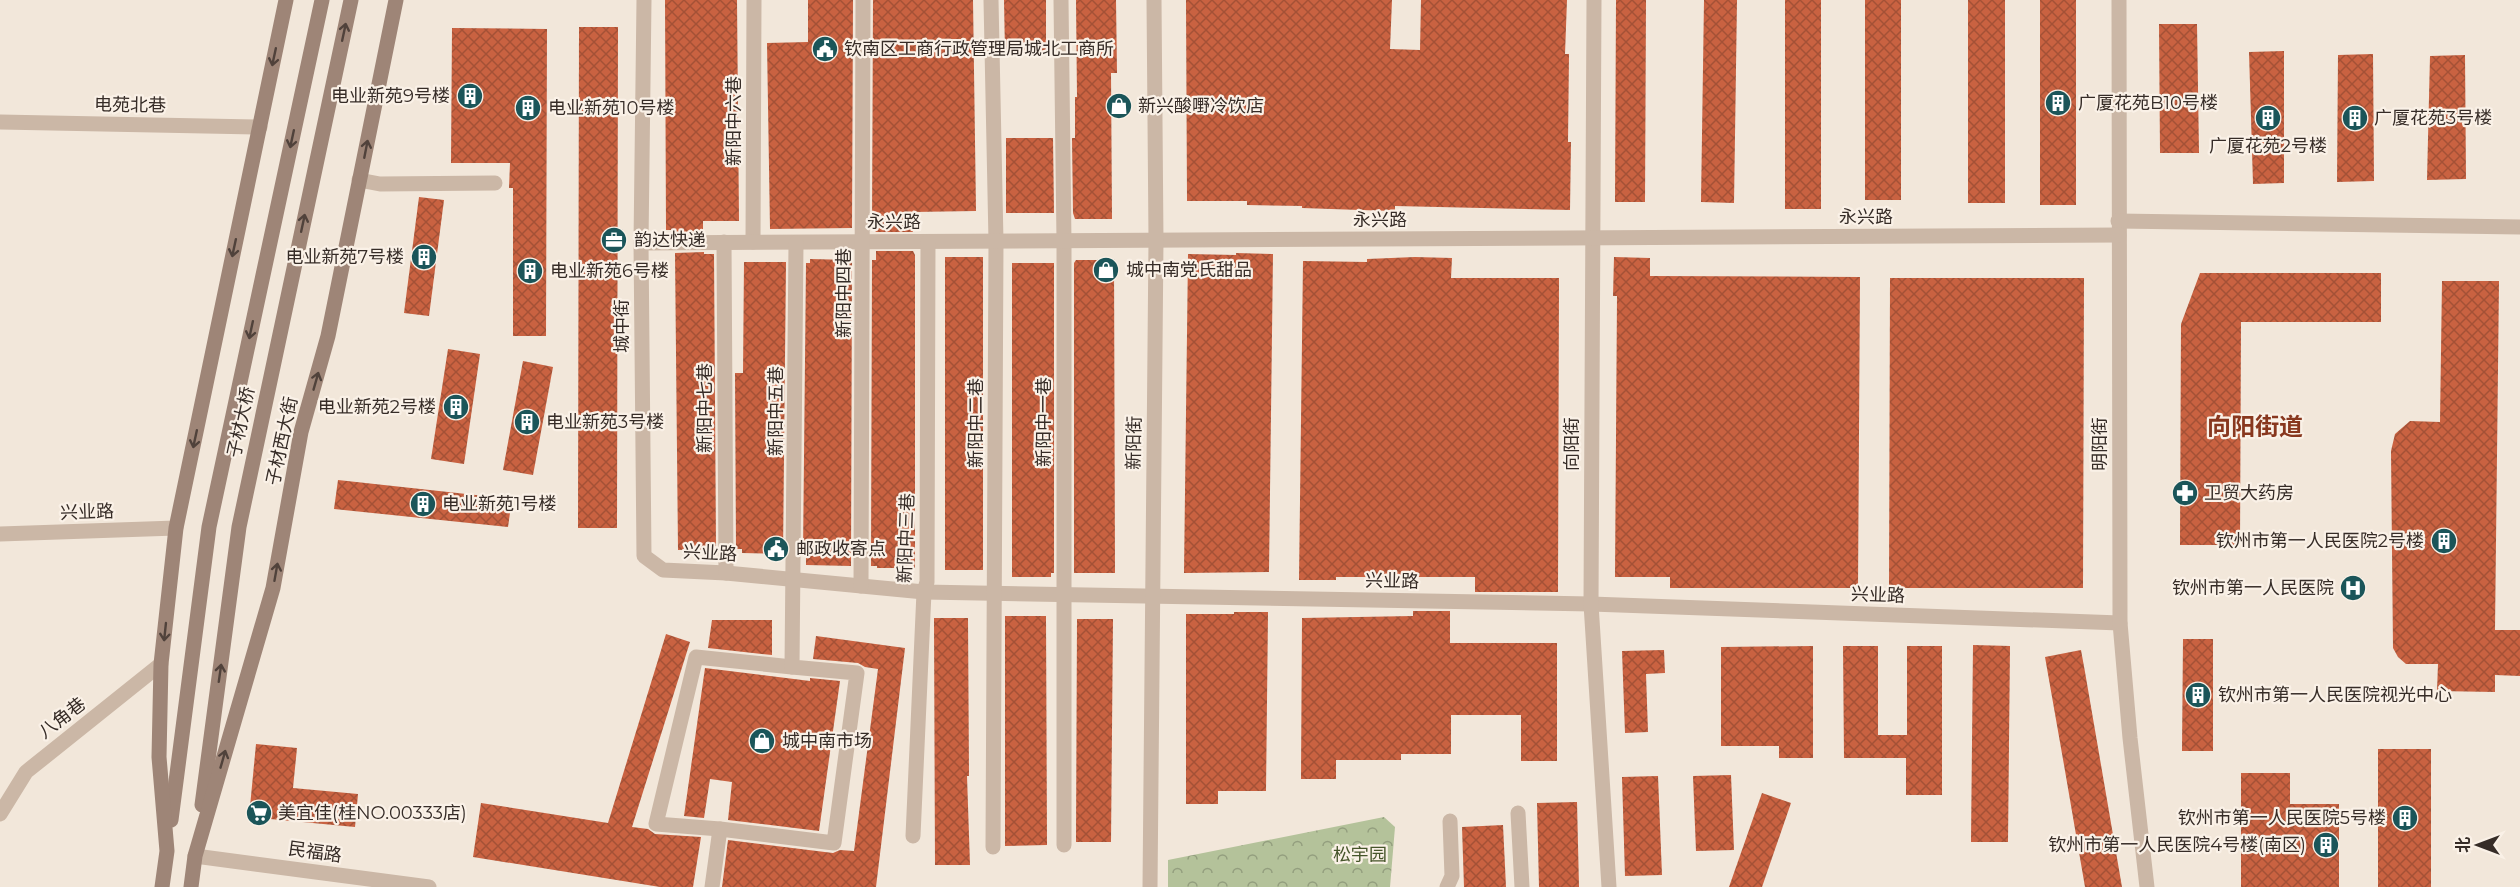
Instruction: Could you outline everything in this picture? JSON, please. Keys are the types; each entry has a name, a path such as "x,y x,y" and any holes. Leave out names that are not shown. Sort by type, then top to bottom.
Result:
{"main road":[{"path":"162,887 167,851 159,757 161,664 176,528 286,0"},
{"name":"子材大桥","path":"167,851 209,527 322,0"},
{"name":"子材大桥","path":"195,856 239,527 351,0"},
{"name":"子材西大街","path":"191,887 195,856 273,588 302,432 328,336 396,0"}],"street":[{"name":"城中街","path":"644,0 641,243 644,556 663,570"},
{"name":"新阳中六巷","path":"753,242 754,0"},
{"name":"新阳中四巷","path":"861,586 864,242 863,0"},
{"name":"新阳中二巷","path":"991,0 996,241 993,847"},
{"name":"新阳中一巷","path":"1061,0 1064,241 1064,845"},
{"name":"新阳街","path":"1150,887 1156,240 1154,0"},
{"name":"向阳街","path":"1594,0 1591,604 1609,887"},
{"name":"明阳街","path":"2119,0 2120,622 2130,738 2147,887"},
{"name":"电苑北巷","path":"0,122 260,127"},
{"path":"359,180 380,184 495,183"},
{"name":"永兴路","path":"641,243 1592,239 2119,228 2520,227"},
{"name":"新阳中七巷","path":"724,242 726,573"},
{"name":"新阳中三巷","path":"913,836 924,592 927,582 928,242"},
{"name":"新阳中五巷","path":"792,667 796,243"},
{"name":"兴业路","path":"0,534 176,528"},
{"name":"兴业路","path":"663,570 726,573 924,592 1591,604 2120,622"},
{"path":"696,657 792,667 857,673 834,843 720,829 656,824 696,657"},
{"name":"八角巷","path":"0,814 26,772 161,664"},
{"path":"1518,813 1522,887"},
{"path":"1446,887 1452,876 1450,821"},
{"path":"712,887 720,829"},
{"name":"民福路","path":"195,856 429,887"}],"green space":[{"name":"松宇园","path":"1384,817 1395,827 1390,887 1168,887 1168,860"}],"building":[{"path":"665,0 737,0 739,221 703,221 703,233 675,233 675,230 666,230"},
{"path":"808,0 853,0 852,228 770,229 767,43 808,42"},
{"path":"873,0 973,0 976,211 913,212 913,232 876,232 872,228"},
{"path":"1004,0 1046,0 1046,52 1005,53"},
{"path":"1076,0 1116,0 1117,73 1111,73 1112,219 1075,219 1073,213 1072,138 1075,138 1075,97 1077,97"},
{"path":"1186,0 1392,0 1390,49 1420,50 1421,0 1567,0 1565,54 1569,54 1570,210 1395,206 1395,211 1247,205 1247,201 1187,201"},
{"path":"1616,0 1646,0 1645,202 1615,202"},
{"path":"1704,0 1737,0 1734,203 1701,202"},
{"path":"1785,0 1821,0 1821,209 1785,209"},
{"path":"1865,0 1901,0 1901,200 1865,200"},
{"path":"1968,0 2005,0 2005,203 1968,203"},
{"name":"广厦花苑B10号楼","path":"2040,0 2076,0 2076,205 2040,205"},
{"path":"2159,24 2197,24 2199,153 2160,153"},
{"path":"579,27 618,27 617,528 578,528"},
{"path":"452,28 547,29 546,336 513,336 513,188 509,188 510,163 451,163"},
{"name":"广厦花苑2号楼","path":"2284,51 2284,183 2253,184 2249,52"},
{"name":"广厦花苑3号楼","path":"2373,54 2374,181 2337,182 2338,55"},
{"path":"2465,55 2466,179 2427,180 2430,56"},
{"path":"1006,138 1053,138 1054,213 1006,213"},
{"name":"电业新苑7号楼","path":"419,197 444,200 429,316 404,313"},
{"path":"876,251 913,251 915,255 915,568 871,566 872,260 876,260"},
{"path":"704,252 704,254 714,254 716,549 678,550 675,253"},
{"path":"1236,253 1273,254 1269,572 1184,573 1188,254 1236,255"},
{"path":"945,257 983,257 983,570 945,570"},
{"path":"1614,257 1650,258 1650,276 1860,277 1858,588 1670,588 1670,577 1615,577 1617,296 1613,296"},
{"path":"1452,258 1451,278 1559,278 1558,592 1475,592 1475,577 1336,577 1336,580 1299,580 1303,261 1367,262 1367,259"},
{"path":"810,259 852,260 851,566 806,565 806,554 803,554 806,263 810,263"},
{"path":"1076,260 1114,260 1115,573 1074,573 1074,263"},
{"path":"744,262 786,262 783,554 742,553 742,549 736,549 735,373 743,373"},
{"path":"1012,263 1054,263 1054,573 1051,573 1051,577 1012,577"},
{"path":"2200,273 2381,273 2381,322 2241,322 2240,545 2180,545 2181,324"},
{"path":"1890,278 2084,278 2083,588 1889,588"},
{"name":"钦州市第一人民医院2号楼","path":"2442,281 2499,281 2495,630 2520,630 2520,676 2495,675 2495,692 2437,691 2438,664 2406,664 2393,648 2391,451 2395,434 2410,421 2440,422"},
{"name":"电业新苑2号楼","path":"448,349 480,354 464,464 431,459"},
{"name":"电业新苑3号楼","path":"523,361 553,367 533,475 503,470"},
{"name":"电业新苑1号楼","path":"338,480 512,499 508,527 334,509"},
{"path":"1413,611 1450,611 1450,643 1557,643 1557,761 1521,761 1521,715 1451,715 1451,754 1401,754 1401,760 1336,760 1336,779 1301,779 1302,618 1413,616"},
{"path":"1234,612 1268,612 1266,791 1218,791 1218,804 1186,804 1186,614 1234,614"},
{"path":"1005,616 1046,616 1047,845 1005,846"},
{"path":"934,618 968,618 969,776 967,776 970,865 935,865"},
{"path":"1077,619 1113,619 1111,842 1076,842"},
{"path":"712,620 772,620 772,655 708,648"},
{"path":"666,634 690,642 632,827 648,829 655,834 701,837 693,887 660,887 473,857 481,803 608,823"},
{"path":"816,636 905,648 876,887 722,887 728,840 833,853 840,850 854,851 878,669 865,667 858,663 813,659"},
{"name":"钦州市第一人民医院视光中心","path":"2183,639 2213,639 2213,751 2182,751"},
{"path":"1973,645 2010,646 2008,842 1971,842"},
{"path":"1813,646 1813,758 1779,758 1779,746 1721,746 1721,647"},
{"path":"1843,646 1878,646 1878,735 1907,735 1907,646 1942,646 1942,795 1906,795 1906,758 1844,758"},
{"path":"1664,650 1665,673 1646,674 1648,732 1625,733 1622,651"},
{"path":"2081,650 2122,887 2085,887 2045,657"},
{"path":"705,668 810,681 810,678 840,681 819,831 728,820 732,782 710,779 704,818 684,816"},
{"path":"256,744 297,748 293,788 358,794 355,827 249,817"},
{"name":"钦州市第一人民医院5号楼","path":"2378,749 2431,749 2431,887 2378,887"},
{"path":"2241,773 2290,773 2290,804 2339,804 2339,887 2241,887"},
{"path":"1731,775 1734,850 1696,851 1693,776"},
{"path":"1658,776 1662,875 1625,876 1622,777"},
{"path":"1762,793 1791,803 1762,887 1729,887"},
{"path":"1577,802 1579,887 1539,887 1537,803"},
{"path":"1503,825 1506,887 1464,887 1462,827"}],"place":[{"name":"钦南区工商行政管理局城北工商所","path":"825,49"},
{"name":"电业新苑9号楼","path":"470,96"},
{"name":"广厦花苑B10号楼","path":"2058,103"},
{"name":"新兴酸嘢冷饮店","path":"1119,106"},
{"name":"电业新苑10号楼","path":"528,108"},
{"name":"广厦花苑2号楼","path":"2268,118"},
{"name":"广厦花苑3号楼","path":"2355,118"},
{"name":"韵达快递","path":"614,240"},
{"name":"电业新苑7号楼","path":"424,257"},
{"name":"城中南党氏甜品","path":"1106,270"},
{"name":"电业新苑6号楼","path":"530,271"},
{"name":"电业新苑2号楼","path":"456,407"},
{"name":"电业新苑3号楼","path":"527,422"},
{"name":"卫贸大药房","path":"2185,493"},
{"name":"电业新苑1号楼","path":"423,504"},
{"name":"钦州市第一人民医院2号楼","path":"2444,541"},
{"name":"邮政收寄点","path":"776,549"},
{"name":"钦州市第一人民医院","path":"2353,588"},
{"name":"钦州市第一人民医院视光中心","path":"2198,695"},
{"name":"城中南市场","path":"762,741"},
{"name":"美宜佳(桂NO.00333店)","path":"259,813"},
{"name":"钦州市第一人民医院5号楼","path":"2405,818"},
{"name":"钦州市第一人民医院4号楼(南区)","path":"2326,845"}],"district":[{"name":"向阳街道","path":"2255,426"}]}
